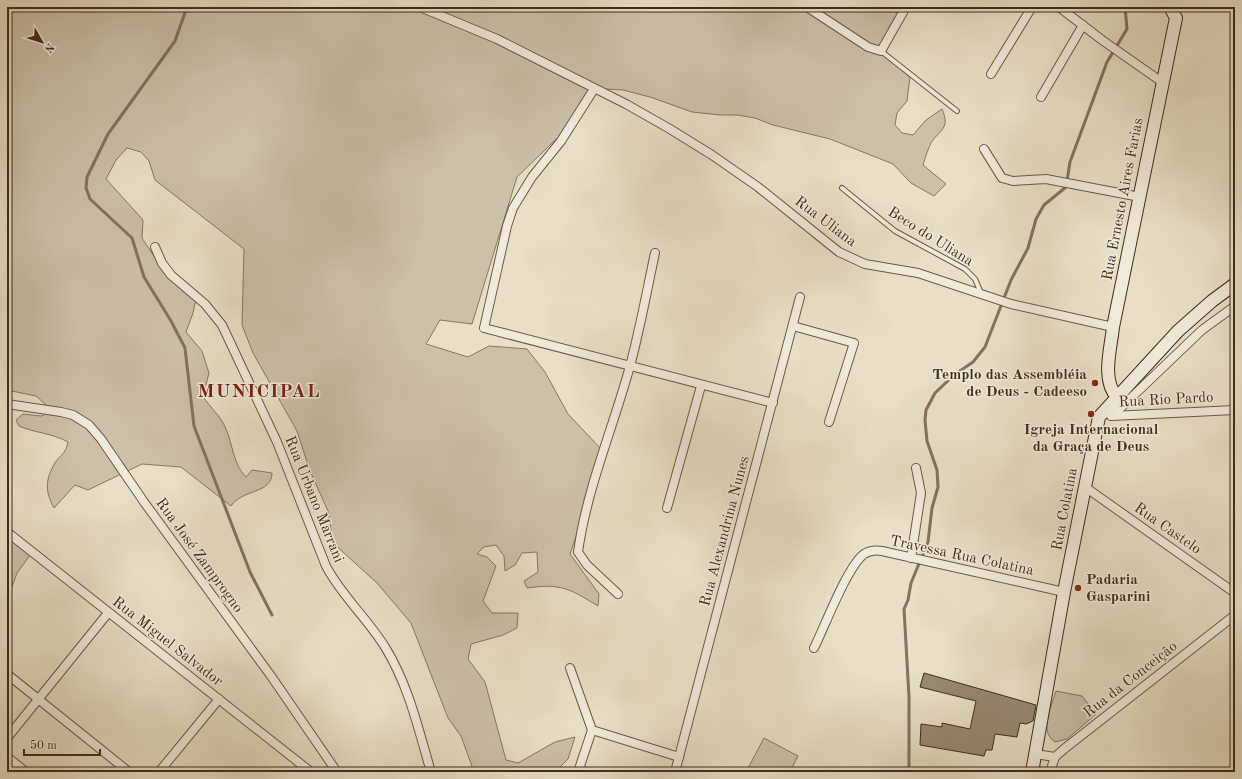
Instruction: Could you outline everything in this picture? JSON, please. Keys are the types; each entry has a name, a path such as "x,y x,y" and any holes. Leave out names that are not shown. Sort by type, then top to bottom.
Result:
{"main road":[{"name":"Rua Ernesto Aires Farias","path":"1117,397 1112,391 1108,378 1113,327 1140,197 1175,11"},
{"name":"Rua Colatina","path":"1032,771 1064,592 1099,417 1178,331 1212,301 1235,284"}],"street":[{"name":"Rua Uliana","path":"420,7 497,39 632,108 712,155 758,187 839,252 851,258 865,264 918,273 1011,304 1113,327"},
{"path":"808,7 868,47 881,51 906,7"},
{"path":"991,74 1032,7"},
{"path":"1059,7 1121,55 1162,82"},
{"path":"1041,98 1082,24"},
{"path":"594,89 562,141 532,177 513,208 507,226 484,328 630,365 701,386 773,403"},
{"path":"984,149 1002,178 1013,181 1046,179 1140,197"},
{"name":"Rua Urbano Marrani","path":"155,247 162,263 171,275 205,304 222,325 277,442 326,566 335,582 384,645 399,670 413,707 431,772"},
{"path":"618,594 585,562 578,552 597,471 630,365 655,253"},
{"name":"Rua Alexandrina Nunes","path":"675,772 800,297"},
{"path":"1112,416 1202,330 1235,306"},
{"path":"793,326 854,343 829,422"},
{"path":"667,508 701,386"},
{"name":"Rua José Zamprogno","path":"7,404 73,415 89,425 101,439 144,502 275,682 337,772"},
{"name":"Rua Rio Pardo","path":"1099,417 1235,410"},
{"path":"916,468 921,493 918,559"},
{"name":"Rua Castelo","path":"1084,487 1235,593"},
{"name":"Rua Miguel Salvador","path":"7,532 311,772"},
{"name":"Travessa Rua Colatina","path":"814,648 851,569 864,554 876,550 1064,592"},
{"path":"7,738 108,612"},
{"name":"Rua da Conceição","path":"1055,757 1235,615"},
{"path":"570,668 592,730 578,772"},
{"path":"7,674 129,772"},
{"path":"159,772 219,699"},
{"path":"592,730 679,757"},
{"path":"1036,754 1055,757 1050,772"},
{"path":"7,758 26,772"},
{"path":"1032,771 1045,772"}],"lane":[{"path":"881,51 957,111"},
{"name":"Beco do Uliana","path":"842,188 895,231 965,269 975,279 982,295"}],"shaded area":[{"path":"7,7 889,7 898,14 885,55 910,77 907,101 897,113 895,125 902,133 913,135 926,120 942,109 945,125 931,143 923,165 946,184 934,196 911,183 893,164 830,139 773,125 755,118 737,115 692,112 650,97 623,90 606,89 593,96 577,119 517,177 472,324 440,320 426,344 468,357 489,346 527,349 545,372 568,414 601,449 583,517 570,554 599,594 598,606 580,595 565,589 548,586 527,588 524,581 538,572 537,552 522,553 515,565 505,571 504,556 496,545 484,547 477,554 487,557 496,566 483,601 492,613 518,613 517,628 503,635 471,644 468,659 485,682 506,760 518,763 555,742 575,737 568,759 555,772 474,772 461,736 448,718 411,623 377,583 333,543 328,511 310,471 297,431 253,353 242,325 244,249 155,180 149,161 141,152 127,148 116,160 106,179 143,220 142,238 165,273 196,299 186,332 202,351 209,373 203,396 224,424 238,466 246,477 252,470 272,473 271,480 267,485 242,497 231,506 181,467 142,464 88,490 75,485 54,508 47,486 49,475 57,460 67,447 68,442 19,426 16,420 23,414 41,416 53,411 36,396 7,390"},
{"path":"7,536 33,551 17,573 9,595 7,595"},
{"path":"1056,691 1082,696 1096,714 1067,739 1055,742 1047,732 1047,725 1049,711"},
{"path":"764,738 798,756 790,772 746,772"}],"building":[{"path":"924,673 1036,705 1033,721 1026,724 1020,723 1017,737 995,734 992,750 986,750 984,756 920,745 921,724 942,727 942,723 970,729 976,701 920,687"}],"waterway":[{"path":"187,7 175,41 108,134 87,177 86,188 90,199 132,238 144,277 171,321 185,348 194,426 250,572 272,615"},
{"path":"909,772 909,697 904,609 908,600 911,583 928,542 932,508 938,487 937,470 927,441 925,420 926,410 935,393 954,375 973,362 985,347 1011,280 1028,248 1036,219 1044,205 1066,187 1070,162 1107,62 1127,29 1125,7"}],"place":[{"name":"Templo das Assembléia de Deus - Cadeeso","path":"1095,383"},
{"name":"Igreja Internacional da Graça de Deus","path":"1091,414"},
{"name":"Padaria Gasparini","path":"1078,588"}],"district":[{"name":"MUNICIPAL","path":"259,390"}]}
